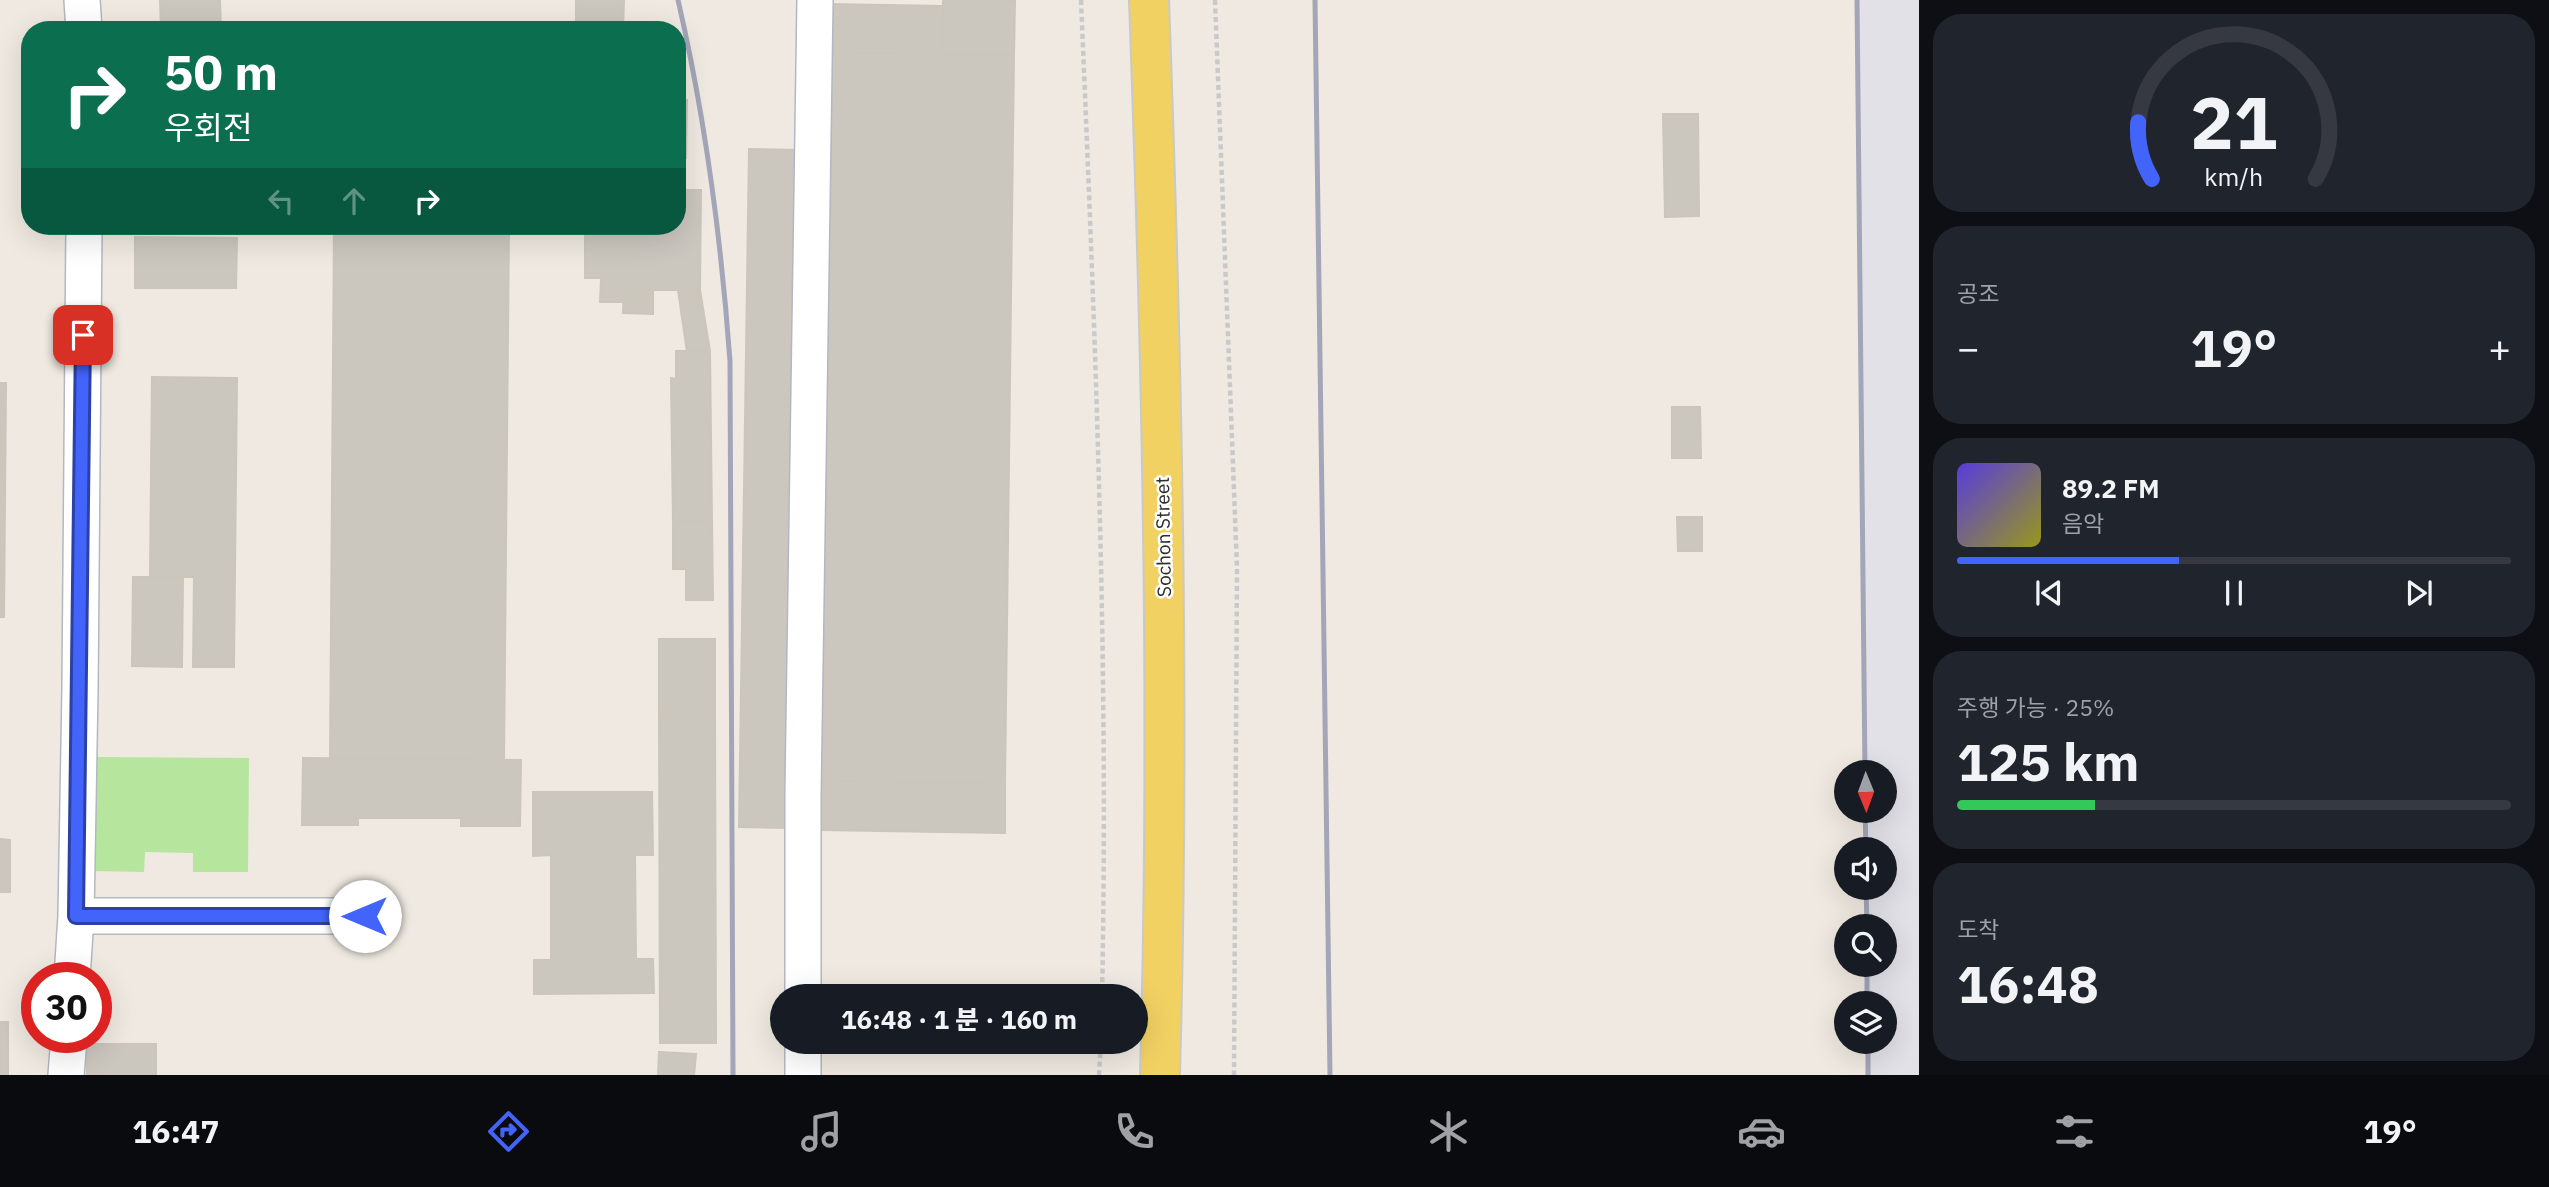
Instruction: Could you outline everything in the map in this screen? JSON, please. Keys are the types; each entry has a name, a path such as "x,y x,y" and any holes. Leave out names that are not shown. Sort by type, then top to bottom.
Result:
{"main road":[{"name":"Sochon Street","path":"1149,0 1164,556 1164,912 1160,1075"}],"street":[{"path":"82,0 84,21"},
{"path":"803,984 803,794 816,0"},
{"path":"73,962 80,675 83,235"},
{"path":"76,916 365,916"},
{"path":"66,1075 68,1053"},
{"path":"803,1054 803,1075"}],"path":[{"path":"1081,0 1096,336 1102,716 1102,984"},
{"path":"1215,0 1237,568 1234,1075"},
{"path":"1100,1075 1101,1054"}],"shaded area":[{"path":"1857,0 1919,0 1919,1075 1868,1075 1868,1054 1897,1054 1897,991 1867,991 1867,977 1897,977 1897,914 1867,914 1866,900 1897,900 1897,837 1866,837 1865,823 1897,823 1897,760 1865,760"}],"green space":[{"path":"92,757 249,758 248,872 193,872 193,853 145,852 144,872 91,871"}],"building":[{"path":"160,0 220,0 221,21 161,21"},
{"path":"576,0 624,0 623,21 576,21"},
{"path":"943,0 1015,0 1014,55 942,54"},
{"path":"829,4 943,6 942,54 829,53"},
{"path":"829,53 1014,55 1005,784 820,781"},
{"path":"1663,114 1698,114 1699,216 1665,217"},
{"path":"749,149 801,150 791,828 739,827"},
{"path":"686,190 701,190 700,290 624,290 624,302 600,302 601,278 585,278 585,235 686,235"},
{"path":"334,235 509,235 504,760 330,758"},
{"path":"135,237 237,238 236,288 135,288"},
{"path":"624,290 653,290 653,314 623,313"},
{"path":"678,290 700,290 710,351 687,352"},
{"path":"676,351 710,351 712,521 673,522 671,378 676,379"},
{"path":"152,377 237,378 234,667 193,667 194,577 150,577"},
{"path":"0,383 6,383 4,617 0,617"},
{"path":"1672,407 1700,407 1701,458 1672,458"},
{"path":"1677,517 1702,517 1702,551 1678,551"},
{"path":"712,521 713,600 686,600 686,569 673,569 673,522"},
{"path":"133,577 183,577 182,667 132,666"},
{"path":"659,639 715,639 715,715 659,715"},
{"path":"659,715 715,715 716,1043 660,1043"},
{"path":"303,758 521,760 520,826 461,826 461,818 358,818 358,825 302,825"},
{"path":"820,781 1005,784 1005,833 819,830"},
{"path":"533,792 652,792 653,855 635,855 636,959 653,959 654,993 534,994 534,960 551,960 551,855 533,856"},
{"path":"0,839 10,840 10,892 0,892"},
{"path":"0,1022 8,1022 8,1075 0,1075"},
{"path":"112,1044 156,1044 156,1075 87,1075 87,1053 112,1053"},
{"path":"659,1052 696,1054 694,1075 658,1075"}],"railway":[{"path":"678,0 682,21"},
{"path":"1315,0 1330,1075"},
{"path":"1857,0 1865,760"},
{"path":"686,38 711,179 730,361 733,1075"},
{"path":"1865,823 1866,837"},
{"path":"1866,900 1867,914"},
{"path":"1867,977 1867,991"},
{"path":"1868,1054 1868,1075"}],"route":[{"path":"83,335 76,916 365,916"}]}
